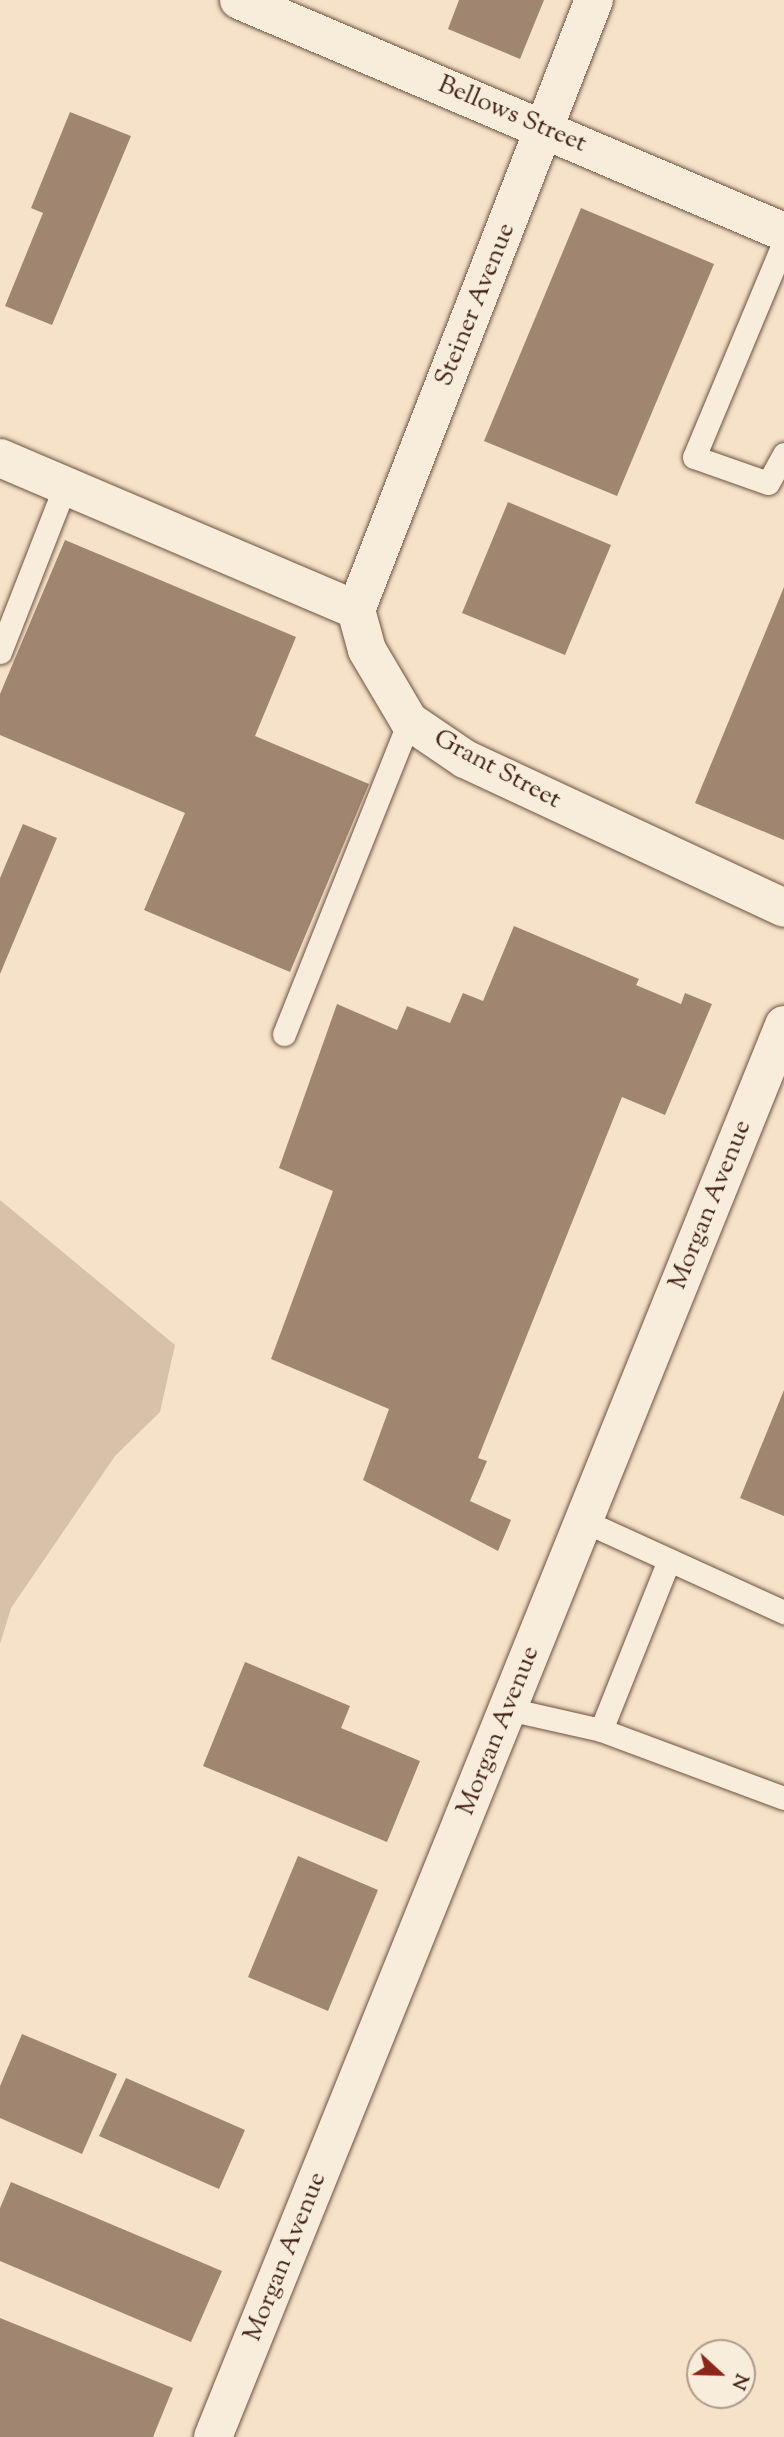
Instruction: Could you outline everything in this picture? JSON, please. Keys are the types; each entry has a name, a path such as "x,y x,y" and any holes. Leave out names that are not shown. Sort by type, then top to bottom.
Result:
{"street":[{"name":"Bellows Street","path":"239,0 784,232"},
{"name":"Steiner Avenue","path":"356,610 594,0"},
{"path":"0,458 356,610"},
{"name":"Grant Street","path":"356,610 367,650 409,721 465,759 784,908"},
{"name":"Morgan Avenue","path":"213,2437 784,1025"}],"lane":[{"path":"784,242 694,457 768,483 784,454"},
{"path":"0,652 65,486"},
{"path":"284,1034 409,721"},
{"path":"584,1521 784,1612"},
{"path":"601,1730 669,1560"},
{"path":"508,1709 601,1730 784,1798"}],"shaded area":[{"path":"0,1200 175,1345 160,1412 115,1456 11,1608 0,1644"}],"building":[{"path":"459,0 544,0 520,59 448,29"},
{"path":"70,112 131,136 52,325 5,306 43,213 31,208"},
{"path":"581,208 714,264 617,496 484,441"},
{"path":"508,502 611,545 565,655 462,613"},
{"path":"65,540 296,637 255,736 369,784 290,972 144,910 185,813 0,735 0,694"},
{"path":"784,587 784,840 695,803"},
{"path":"23,824 57,838 0,974 0,878"},
{"path":"514,926 639,979 636,985 681,1004 685,993 712,1004 665,1115 622,1097 478,1458 487,1461 470,1501 511,1520 498,1551 363,1480 389,1409 271,1359 333,1191 279,1168 337,1004 397,1030 407,1006 450,1023 463,993 483,1001"},
{"path":"784,1390 784,1516 740,1498"},
{"path":"245,1662 350,1706 341,1728 420,1761 387,1842 203,1766"},
{"path":"298,1856 378,1890 328,2011 248,1977"},
{"path":"22,2034 117,2074 82,2154 0,2118 0,2086"},
{"path":"126,2078 245,2130 219,2189 99,2136"},
{"path":"11,2182 222,2271 191,2342 0,2261 0,2208"},
{"path":"0,2318 173,2388 153,2437 0,2437"}]}
